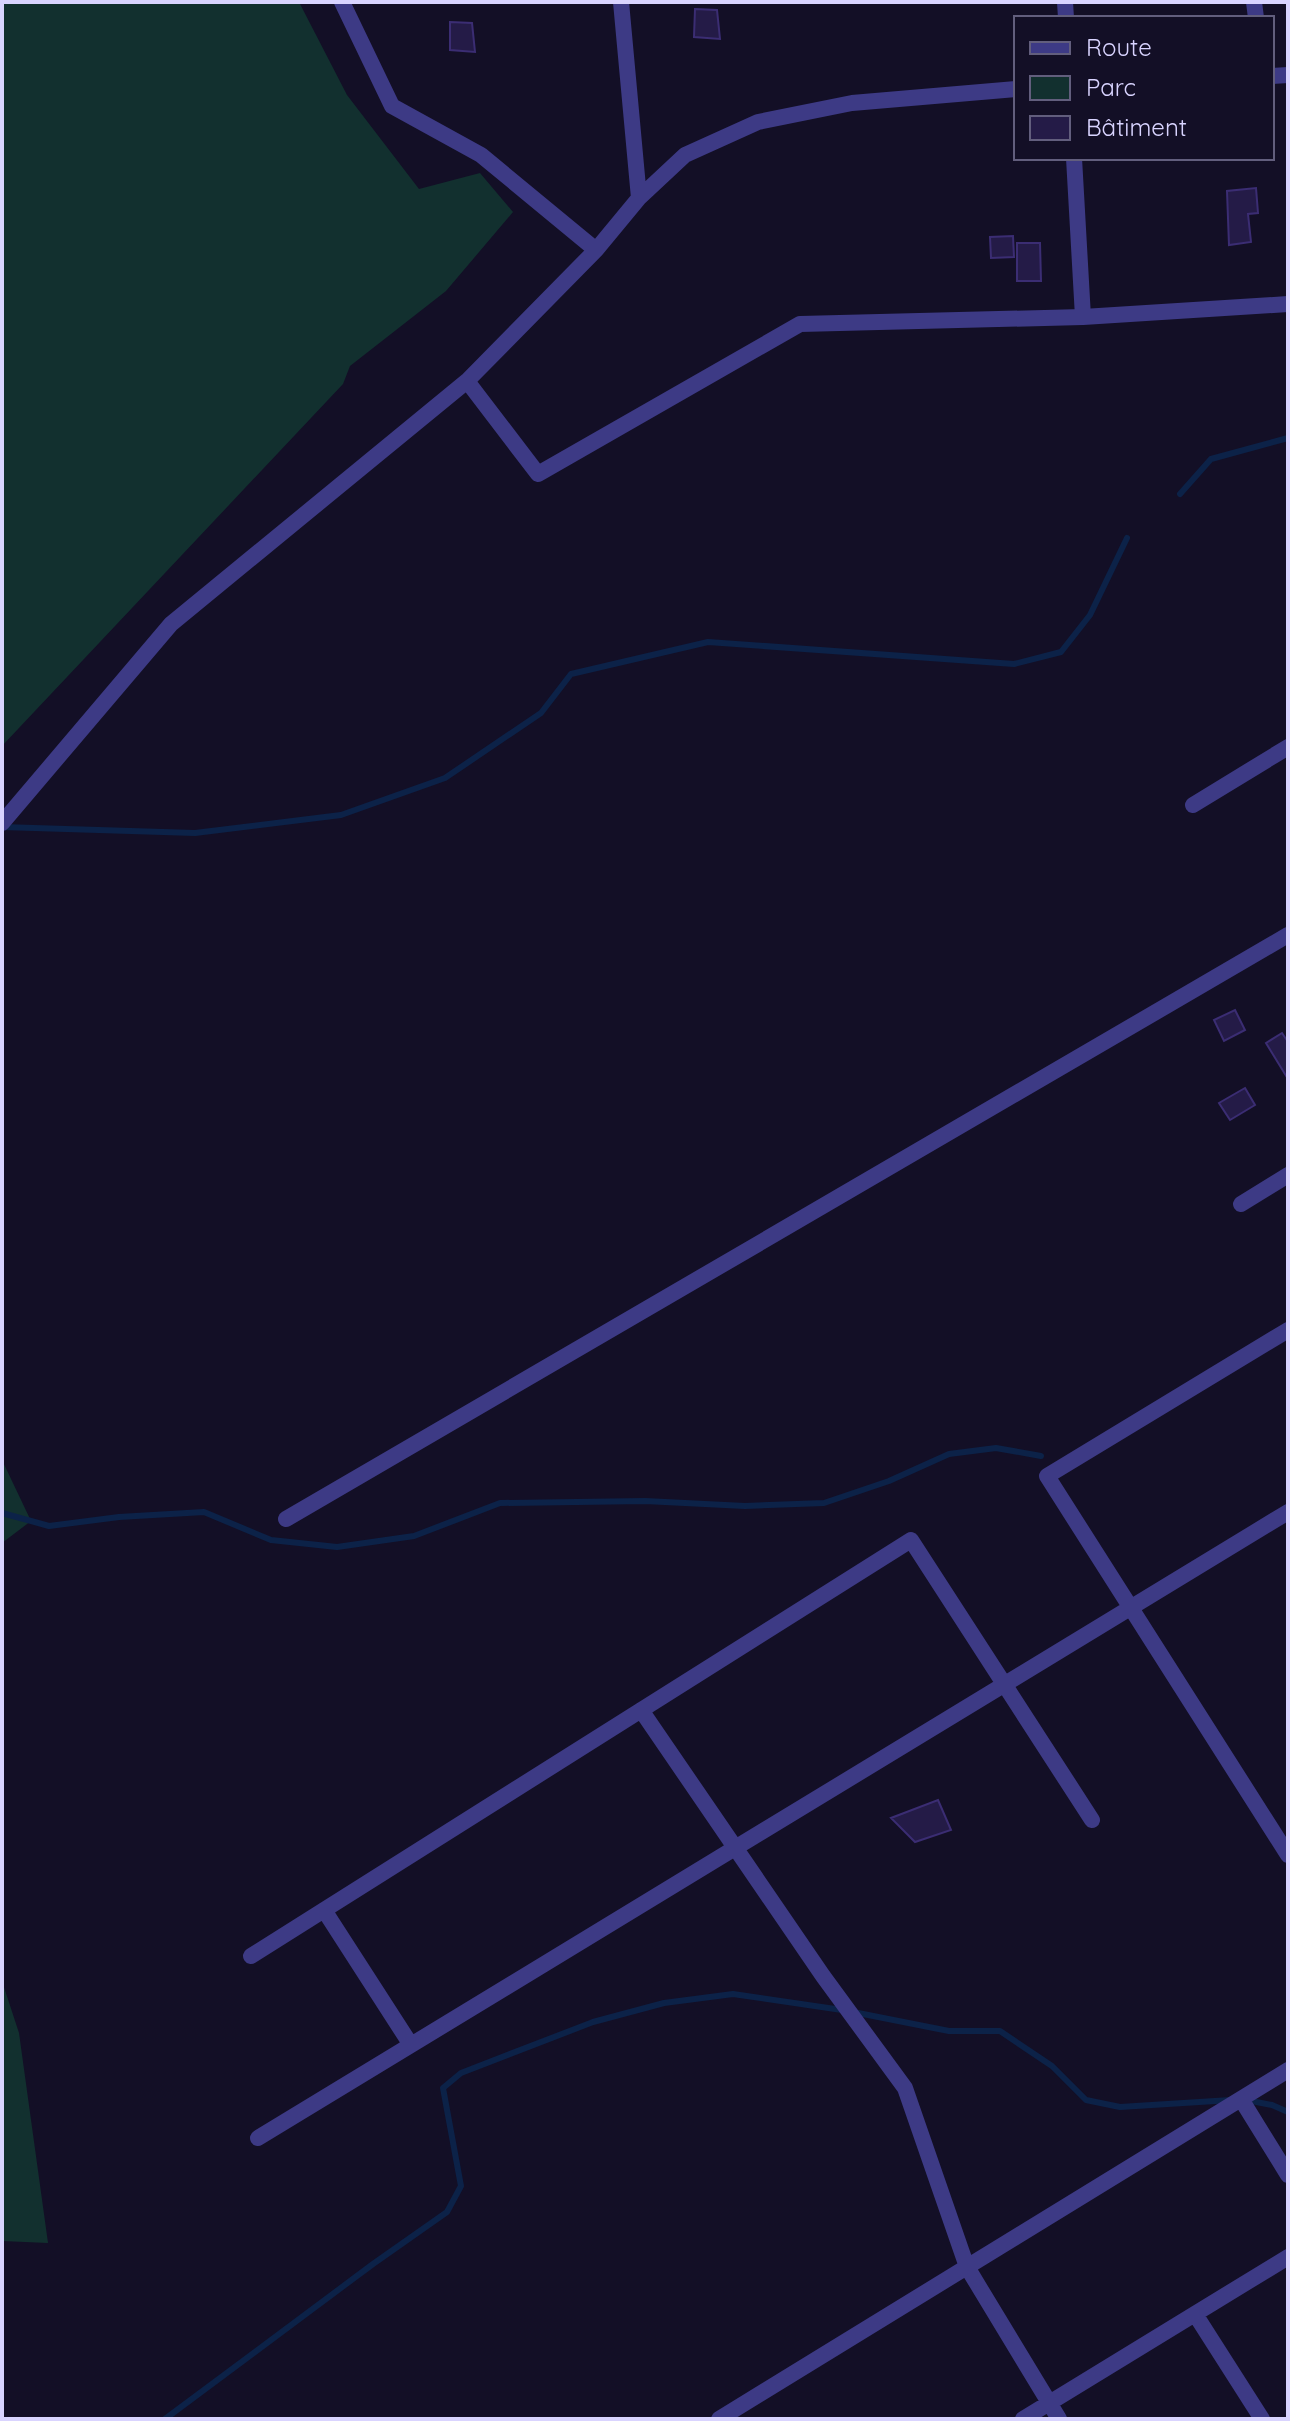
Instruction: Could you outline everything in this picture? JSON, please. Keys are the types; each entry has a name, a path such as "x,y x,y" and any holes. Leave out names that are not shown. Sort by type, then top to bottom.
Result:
{"street":[{"path":"342,2 392,106 481,155 596,250"},
{"path":"621,2 639,198"},
{"path":"2,823 171,624 467,381 596,250 639,198 685,155 758,122 852,103 1014,89"},
{"path":"1074,160 1083,317"},
{"path":"467,381 538,474 800,324 1083,317 1288,304"},
{"path":"1193,805 1288,747"},
{"path":"286,1519 1288,935"},
{"path":"1241,1204 1288,1175"},
{"path":"1288,1330 1047,1476 1288,1855"},
{"path":"258,2138 1288,1512"},
{"path":"251,1956 911,1540 1092,1820"},
{"path":"641,1710 823,1976 905,2088 967,2267 1059,2419"},
{"path":"324,1910 411,2045"},
{"path":"719,2419 1288,2070"},
{"path":"1241,2099 1288,2175"},
{"path":"1023,2419 1288,2257"},
{"path":"1195,2314 1262,2419"}],"green space":[{"path":"2,2 299,2 347,95 419,189 480,173 513,212 446,291 350,366 343,384 2,746"},
{"path":"2,1460 31,1521 2,1543"},
{"path":"2,1981 19,2033 48,2243 2,2241"}],"building":[{"path":"695,9 717,10 720,39 694,37"},
{"path":"450,22 472,23 475,52 450,50"},
{"path":"1256,188 1258,213 1248,214 1251,242 1229,245 1227,191"},
{"path":"1013,236 1014,257 991,258 990,237"},
{"path":"1017,243 1040,243 1041,281 1017,281"},
{"path":"1235,1010 1245,1030 1224,1041 1214,1020"},
{"path":"1282,1033 1288,1042 1288,1079 1266,1043"},
{"path":"1245,1088 1255,1105 1230,1120 1219,1103"},
{"path":"938,1800 951,1830 915,1842 891,1818"}],"waterway":[{"path":"1180,494 1211,459 1288,438"},
{"path":"2,827 195,833 341,815 445,778 541,713 571,674 708,642 1014,664 1061,652 1090,615 1127,538"},
{"path":"2,1513 49,1526 119,1517 204,1512 271,1540 337,1547 414,1536 500,1503 645,1501 745,1506 824,1503 889,1481 949,1454 996,1448 1041,1456"},
{"path":"165,2419 447,2212 461,2186 443,2088 461,2073 593,2022 664,2003 733,1994 842,2010"},
{"path":"853,2012 949,2031 1000,2031 1052,2066 1086,2100 1120,2107 1231,2100"},
{"path":"1246,2100 1288,2112"}]}
